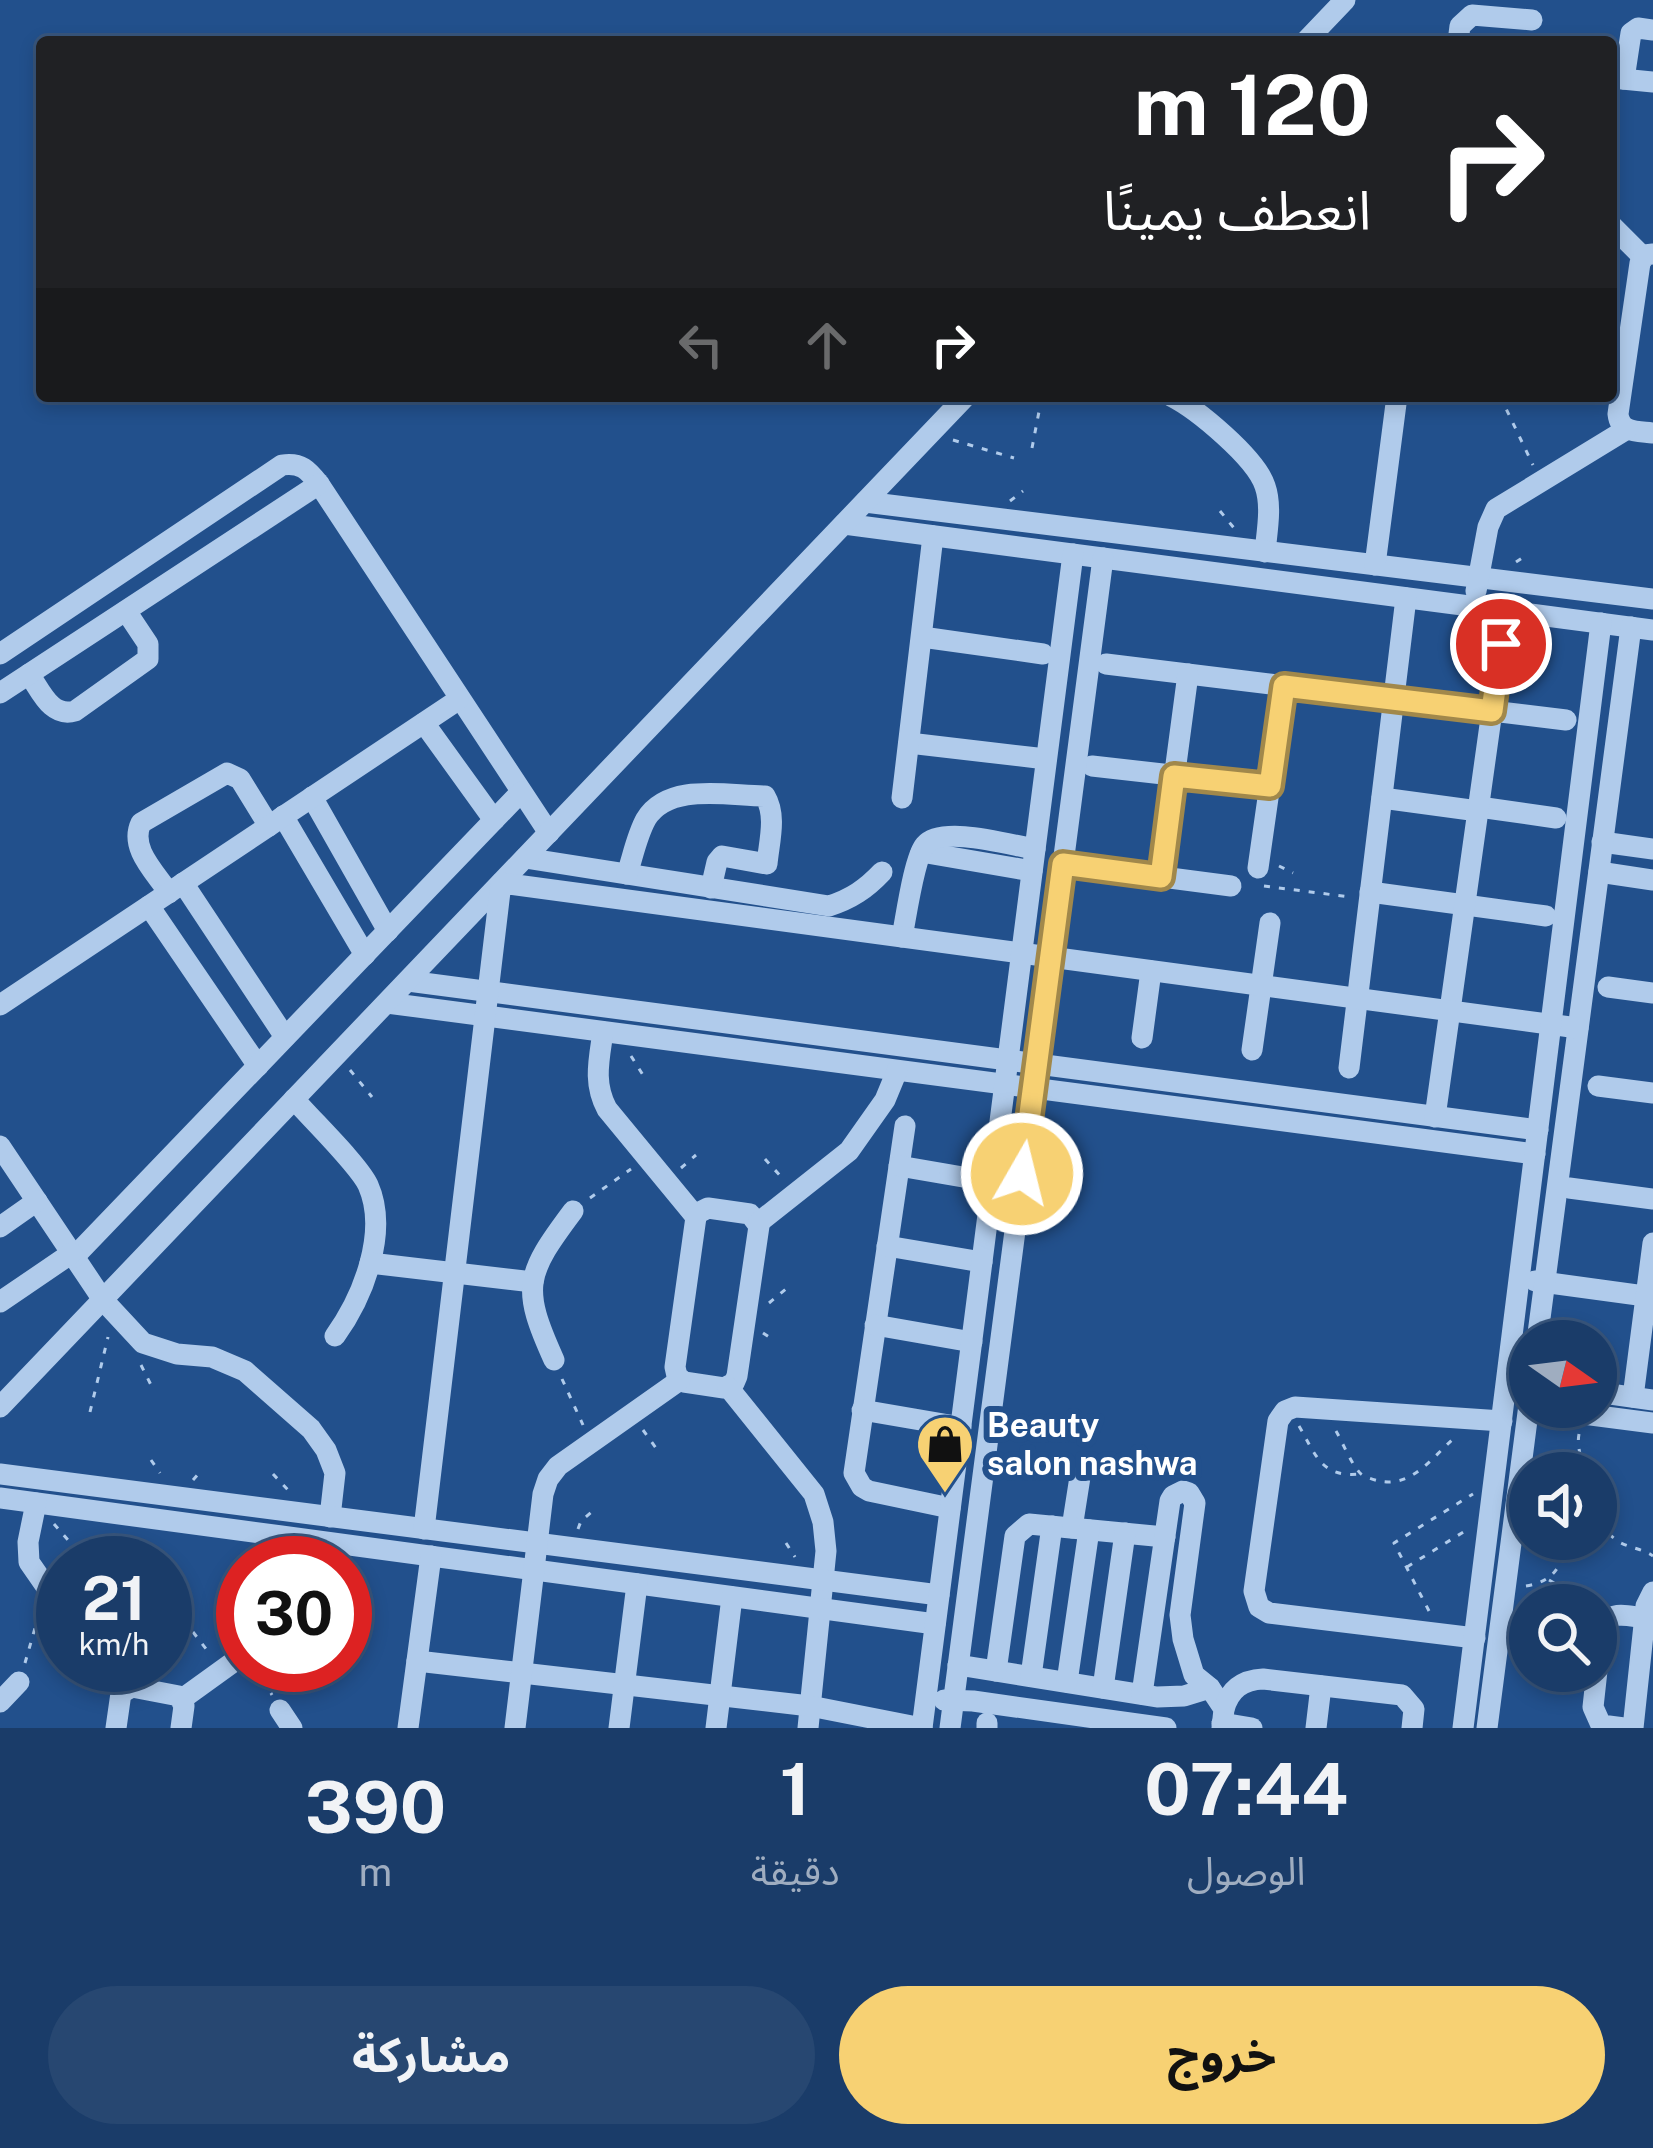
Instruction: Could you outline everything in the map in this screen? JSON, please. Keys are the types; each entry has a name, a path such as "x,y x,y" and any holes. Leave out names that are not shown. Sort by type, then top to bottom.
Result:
{"street":[{"path":"1310,36 1345,0"},
{"path":"1458,36 1460,26 1472,14 1532,20"},
{"path":"1653,30 1638,28 1630,33 1617,78 1653,82"},
{"path":"1617,230 1648,255 1640,263 1618,414 1628,429 1653,433"},
{"path":"0,1407 108,1306 294,1099 960,402"},
{"path":"1184,402 1256,467 1268,499 1265,552"},
{"path":"1375,565 1396,402"},
{"path":"1473,607 1490,518 1496,509 1628,429"},
{"path":"0,654 282,465 293,463 304,467 319,484 549,833"},
{"path":"0,693 319,484"},
{"path":"865,502 1653,599"},
{"path":"844,524 1642,628 1619,716 1540,1320"},
{"path":"902,798 933,536"},
{"path":"1174,567 1178,541"},
{"path":"417,1661 720,1696 809,1717 922,1728 1072,554"},
{"path":"950,1728 1103,558"},
{"path":"1349,1068 1406,598"},
{"path":"29,674 54,710 75,711 148,659 148,644 126,610"},
{"path":"1436,1117 1506,611"},
{"path":"1463,1728 1600,623"},
{"path":"922,637 1043,653"},
{"path":"1106,664 1566,720"},
{"path":"1161,877 1188,674"},
{"path":"1258,868 1284,686"},
{"path":"0,1005 458,700"},
{"path":"1589,712 1619,716"},
{"path":"424,723 494,820"},
{"path":"909,742 1046,759"},
{"path":"1092,766 1270,786"},
{"path":"285,1037 176,888 137,844 141,824 227,773 240,778 325,885 365,955"},
{"path":"4,1289 73,1255 521,792"},
{"path":"627,874 644,822 665,800 680,795 765,796 772,814 766,864 722,856 716,862 711,887"},
{"path":"312,797 388,931"},
{"path":"1382,798 1556,818"},
{"path":"902,937 920,853 931,839 947,834 1034,860"},
{"path":"1602,842 1653,849"},
{"path":"525,858 829,906 867,888 882,872"},
{"path":"1063,864 1231,886"},
{"path":"325,885 351,866"},
{"path":"1599,872 1653,880"},
{"path":"501,884 1578,1028"},
{"path":"424,1529 501,884"},
{"path":"1370,896 1546,916"},
{"path":"149,906 258,1066"},
{"path":"1252,1050 1270,923"},
{"path":"1142,1037 1151,970"},
{"path":"408,981 1538,1130"},
{"path":"1608,987 1653,993"},
{"path":"387,1003 1535,1154"},
{"path":"721,1048 723,1023"},
{"path":"603,1032 597,1083 600,1097 696,1217"},
{"path":"515,1728 548,1479 558,1466 680,1380 728,1387 734,1383 758,1223 849,1151 877,1113 898,1071"},
{"path":"1598,1085 1653,1093"},
{"path":"294,1099 366,1182 374,1208 377,1235 370,1263 335,1336"},
{"path":"905,1126 854,1473 868,1492 950,1508"},
{"path":"0,1146 108,1306 143,1343 212,1358 245,1371 311,1429 334,1473 330,1517"},
{"path":"899,1166 992,1182"},
{"path":"1569,1188 1653,1199"},
{"path":"0,1227 37,1201"},
{"path":"680,1380 675,1367 696,1217 708,1208 750,1214 758,1223"},
{"path":"554,1360 533,1308 532,1282 540,1258 573,1210"},
{"path":"1643,1398 1653,1243"},
{"path":"887,1246 982,1262"},
{"path":"370,1263 532,1282"},
{"path":"1520,1279 1650,1296"},
{"path":"875,1325 972,1342"},
{"path":"966,1385 994,1387"},
{"path":"728,1387 814,1494 823,1522 826,1551 809,1717"},
{"path":"1499,1635 1441,1634 1269,1613 1256,1602 1254,1591 1278,1421 1290,1408 1502,1421"},
{"path":"862,1410 961,1427"},
{"path":"1617,1419 1653,1424"},
{"path":"1487,1728 1525,1428"},
{"path":"0,1474 939,1595"},
{"path":"1031,1676 1080,1477"},
{"path":"80,1509 83,1485"},
{"path":"1142,1694 1173,1496 1183,1491 1195,1503 1180,1615 1183,1639 1194,1675 1210,1688 1223,1720"},
{"path":"0,1498 229,1536"},
{"path":"36,1503 28,1542 29,1562 36,1573"},
{"path":"996,1671 1016,1536 1028,1524 1165,1537"},
{"path":"1067,1682 1071,1528"},
{"path":"1103,1688 1125,1533"},
{"path":"602,1580 606,1552"},
{"path":"372,1554 431,1556 935,1624"},
{"path":"408,1728 431,1556"},
{"path":"619,1728 637,1584"},
{"path":"1644,1618 1616,1615 1602,1625 1593,1707 1601,1726 1635,1726 1644,1618 1653,1592"},
{"path":"716,1728 732,1597"},
{"path":"958,1665 1142,1694 1184,1696 1210,1688"},
{"path":"182,1699 216,1674"},
{"path":"1223,1720 1233,1690 1252,1680 1402,1695 1414,1709 1412,1728"},
{"path":"0,1702 20,1682"},
{"path":"1316,1728 1321,1687"},
{"path":"116,1728 124,1692"},
{"path":"168,1692 182,1699 181,1728"},
{"path":"926,1700 973,1701 1166,1728"},
{"path":"1223,1720 1252,1728"}],"path":[{"path":"1032,448 1041,402"},
{"path":"1503,402 1540,480"},
{"path":"931,434 1014,458"},
{"path":"1231,886 1370,896"},
{"path":"337,1054 372,1096"},
{"path":"573,1210 646,1157"},
{"path":"765,1159 795,1193"},
{"path":"90,1412 108,1306"},
{"path":"554,1360 590,1443"},
{"path":"1290,1408 1321,1464 1333,1472 1389,1482 1416,1473 1473,1420"},
{"path":"1323,1409 1361,1474"},
{"path":"631,1414 656,1448"},
{"path":"1441,1634 1395,1540 1494,1481"},
{"path":"36,1503 65,1536"},
{"path":"573,1548 581,1521 594,1510"},
{"path":"1406,1568 1490,1516"},
{"path":"1617,1539 1653,1556"},
{"path":"1506,1582 1530,1586 1548,1579 1561,1560"},
{"path":"1548,1579 1557,1584"},
{"path":"20,1682 36,1625"},
{"path":"193,1632 216,1662"},
{"path":"270,1692 286,1719"}],"place":[{"name":"Beauty salon nashwa","path":"945,1495"}],"route":[{"path":"1022,1174 1063,864 1161,877 1174,776 1270,786 1284,686 1492,711 1501,644"}]}
